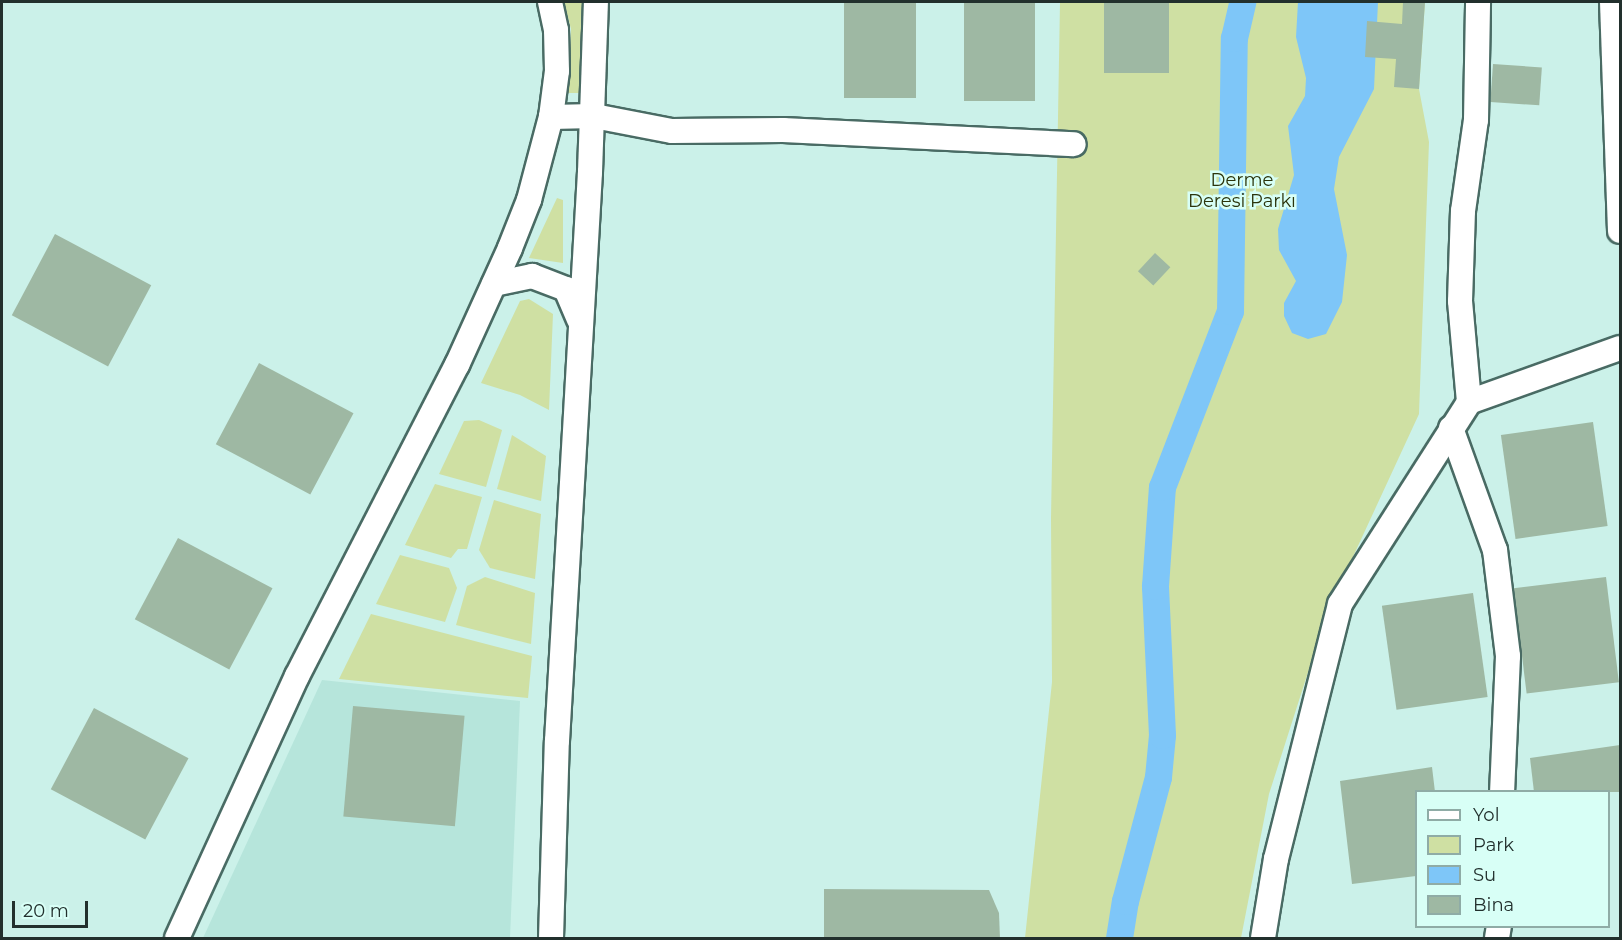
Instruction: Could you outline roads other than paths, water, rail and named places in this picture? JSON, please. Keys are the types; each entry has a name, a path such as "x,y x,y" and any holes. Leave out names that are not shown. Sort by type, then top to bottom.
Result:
{"street":[{"path":"177,939 297,676 457,365 494,284 528,200 551,117 557,71 556,30 550,2"},
{"path":"551,939 557,741 582,324 596,2"},
{"path":"1469,402 1460,301 1463,212 1476,120 1478,2"},
{"path":"1611,2 1620,231"},
{"path":"551,117 592,116 672,131 783,129 1074,144"},
{"path":"494,284 532,276 566,289 582,324"},
{"path":"1263,939 1275,859 1340,604 1469,402 1620,348"},
{"path":"1451,428 1496,550 1508,656 1502,790"}],"water":[{"path":"1298,2 1378,2 1374,89 1339,157 1334,189 1347,255 1342,302 1326,334 1308,339 1292,333 1284,316 1284,303 1296,281 1279,250 1278,229 1294,175 1288,126 1305,96 1306,78 1296,37"}],"waterway":[{"path":"1119,938 1125,901 1158,777 1162,735 1155,586 1162,487 1230,311 1234,38 1242,2"}],"park label":[{"name":"Derme Deresi Parkı","path":"1242,192"}]}
